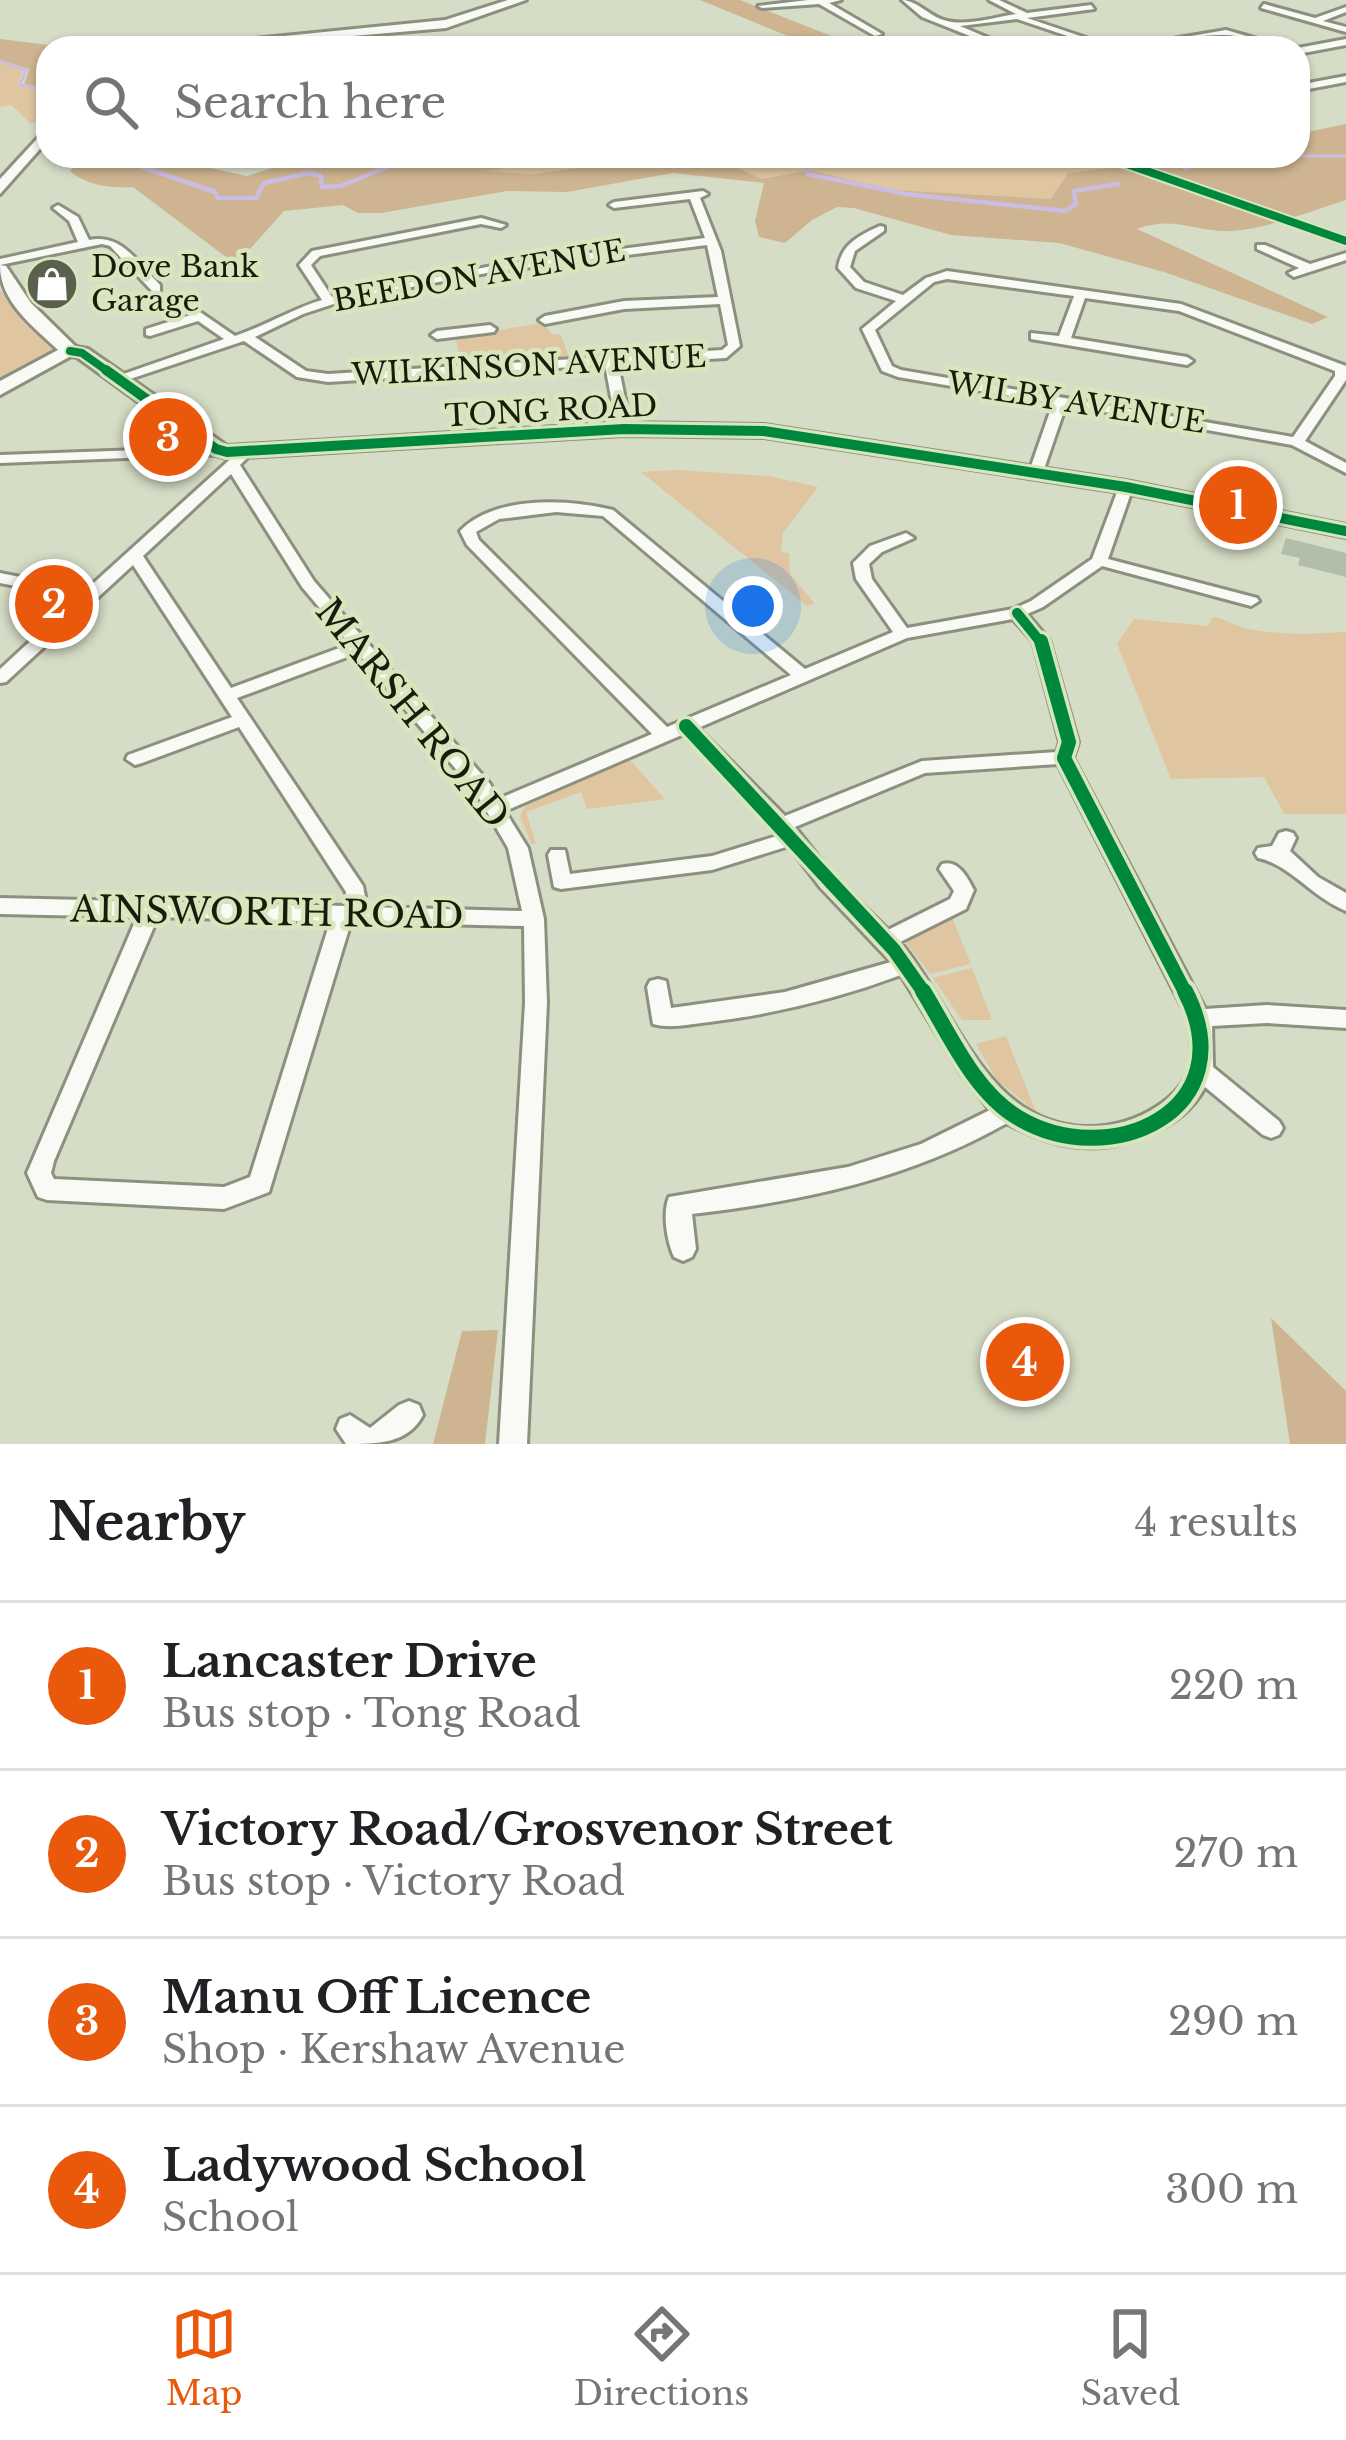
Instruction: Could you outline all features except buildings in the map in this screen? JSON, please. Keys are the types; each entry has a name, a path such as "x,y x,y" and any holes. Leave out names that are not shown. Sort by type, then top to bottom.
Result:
{"main road":[{"path":"307,36 446,24 520,0"},
{"path":"0,189 36,145"},
{"path":"0,266 24,307 70,351 0,389"}],"street":[{"path":"764,4 837,0"},
{"path":"907,0 916,10 976,36"},
{"path":"993,0 1079,36"},
{"path":"820,1 872,33"},
{"path":"1264,6 1346,30"},
{"path":"950,26 1082,8"},
{"path":"1315,21 1346,9"},
{"path":"1199,36 1226,32 1241,36"},
{"path":"1310,49 1346,42"},
{"path":"1310,86 1346,79"},
{"name":"WILKINSON AVENUE","path":"149,332 203,313 240,339 314,377 713,356 730,351 734,346 725,300 698,194 616,206"},
{"path":"58,208 74,219 84,242"},
{"path":"328,301 305,265 316,253 482,220 501,225"},
{"path":"880,229 849,247 843,254 844,268 860,285 903,299 930,280 947,275 1181,308 1338,367 1342,376 1297,442"},
{"name":"BEEDON AVENUE","path":"119,378 240,339 328,301 492,269 709,241"},
{"path":"0,266 84,242 114,244 156,288"},
{"path":"1261,247 1309,268"},
{"path":"1294,273 1346,256"},
{"path":"1064,341 1081,293"},
{"name":"WILBY AVENUE","path":"903,299 868,329 887,368 1297,442 1346,469"},
{"path":"544,320 624,305 725,300"},
{"path":"451,371 442,335 490,329"},
{"path":"1034,336 1187,361"},
{"path":"70,351 82,353 233,457"},
{"path":"611,361 623,428"},
{"path":"1036,472 1061,400"},
{"name":"TONG ROAD","path":"233,457 623,428 764,430 1126,487 1346,532"},
{"path":"0,459 233,457"},
{"path":"0,678 233,457"},
{"name":"MARSH ROAD","path":"233,457 308,584 496,807 518,848 534,919 536,1003 513,1444"},
{"path":"496,807 903,634 1017,613 1099,561 1126,487"},
{"path":"664,735 472,542 469,531 475,521 501,513 572,507 608,512 803,676"},
{"path":"890,538 863,558 861,571 903,634"},
{"path":"133,553 356,891 260,1184 224,1198 47,1189 39,1173 42,1161 151,908"},
{"path":"1099,561 1251,602"},
{"path":"0,578 86,595"},
{"path":"1224,615 1229,596"},
{"path":"686,726 886,940 979,1081 1007,1112 1047,1132 1071,1137 1131,1133 1187,1098 1203,1072 1205,1046 1199,1018 1064,758 1069,742 1041,640 1017,613"},
{"path":"225,696 358,646"},
{"path":"134,759 240,720"},
{"path":"558,855 561,882 712,863 788,832 922,766 1064,758"},
{"path":"1276,848 1311,882 1346,903"},
{"path":"886,940 959,904 964,890 950,869"},
{"name":"AINSWORTH ROAD","path":"0,906 534,919"},
{"path":"658,987 661,1018 704,1016 809,994 906,965"},
{"path":"1199,1018 1267,1013 1346,1019"},
{"path":"1203,1072 1271,1128"},
{"path":"683,1249 678,1205 769,1195 848,1179 922,1156 1007,1112"},
{"path":"363,1439 409,1415"}],"shaded area":[{"path":"700,0 740,0 832,36 788,36"},
{"path":"0,39 36,43 36,86 24,84 29,69 0,60"},
{"path":"0,62 23,70 18,86 36,90 36,122 31,124 11,105 0,107"},
{"path":"1346,124 1346,200 1276,223 1233,231 1175,224 1137,229 1328,317 1312,324 1164,272 1059,243 951,235 854,208 837,207 785,243 759,237 755,221 764,183 673,173 567,192 507,191 381,213 358,213 343,205 284,211 240,260 230,260 133,187 92,183 70,171 210,168 247,176 273,168 504,168 484,171 533,174 577,168 738,168 762,179 809,170 895,190 1051,199 1068,173 1109,168 1310,168 1310,132"},
{"path":"503,168 577,168 533,174 482,171"},
{"path":"738,168 1109,168 1068,173 1052,199 895,190 809,170 762,179"},
{"path":"0,290 59,352 0,383"},
{"path":"542,323 552,334 561,335 569,358 460,362 456,337"},
{"path":"641,472 769,476 818,487 783,533 781,552 789,553 790,574 815,604 807,606"},
{"path":"1213,617 1260,631 1346,632 1346,814 1284,814 1264,777 1171,779 1117,644 1134,619 1208,626"},
{"path":"630,760 665,799 587,809 581,792 526,812 536,844 531,844 520,816 525,806"},
{"path":"951,915 971,964 930,974 904,940"},
{"path":"972,968 992,1020 962,1020 933,978"},
{"path":"1006,1036 1036,1112 997,1080 976,1044"},
{"path":"1271,1318 1346,1391 1346,1444 1290,1444"},
{"path":"498,1330 485,1444 433,1444 462,1331"}],"waterway":[{"path":"0,61 26,70 20,85 36,88"},
{"path":"1310,156 1346,156"},
{"path":"145,168 215,192 218,198 256,198 264,183 308,173 321,176 322,187 341,186 384,168"},
{"path":"806,168 808,174 906,194 1065,211 1076,204 1074,191 1119,184"}],"cycle path":[{"path":"1137,168 1346,241"},
{"path":"70,351 82,353 216,449 227,452 624,429 764,431 1126,487 1346,531"},
{"path":"686,726 768,809 827,882 894,950 998,1103 1033,1126 1075,1137 1137,1128 1175,1107 1199,1078 1203,1056 1199,1018 1064,758 1069,742 1041,640 1017,613"}],"place":[{"name":"Dove Bank Garage","path":"52,284"},
{"name":"Manu Off Licence","path":"168,437"},
{"name":"Lancaster Drive","path":"1238,505"},
{"name":"Victory Road/Grosvenor Street","path":"54,604"},
{"name":"Ladywood School","path":"1025,1362"}]}
